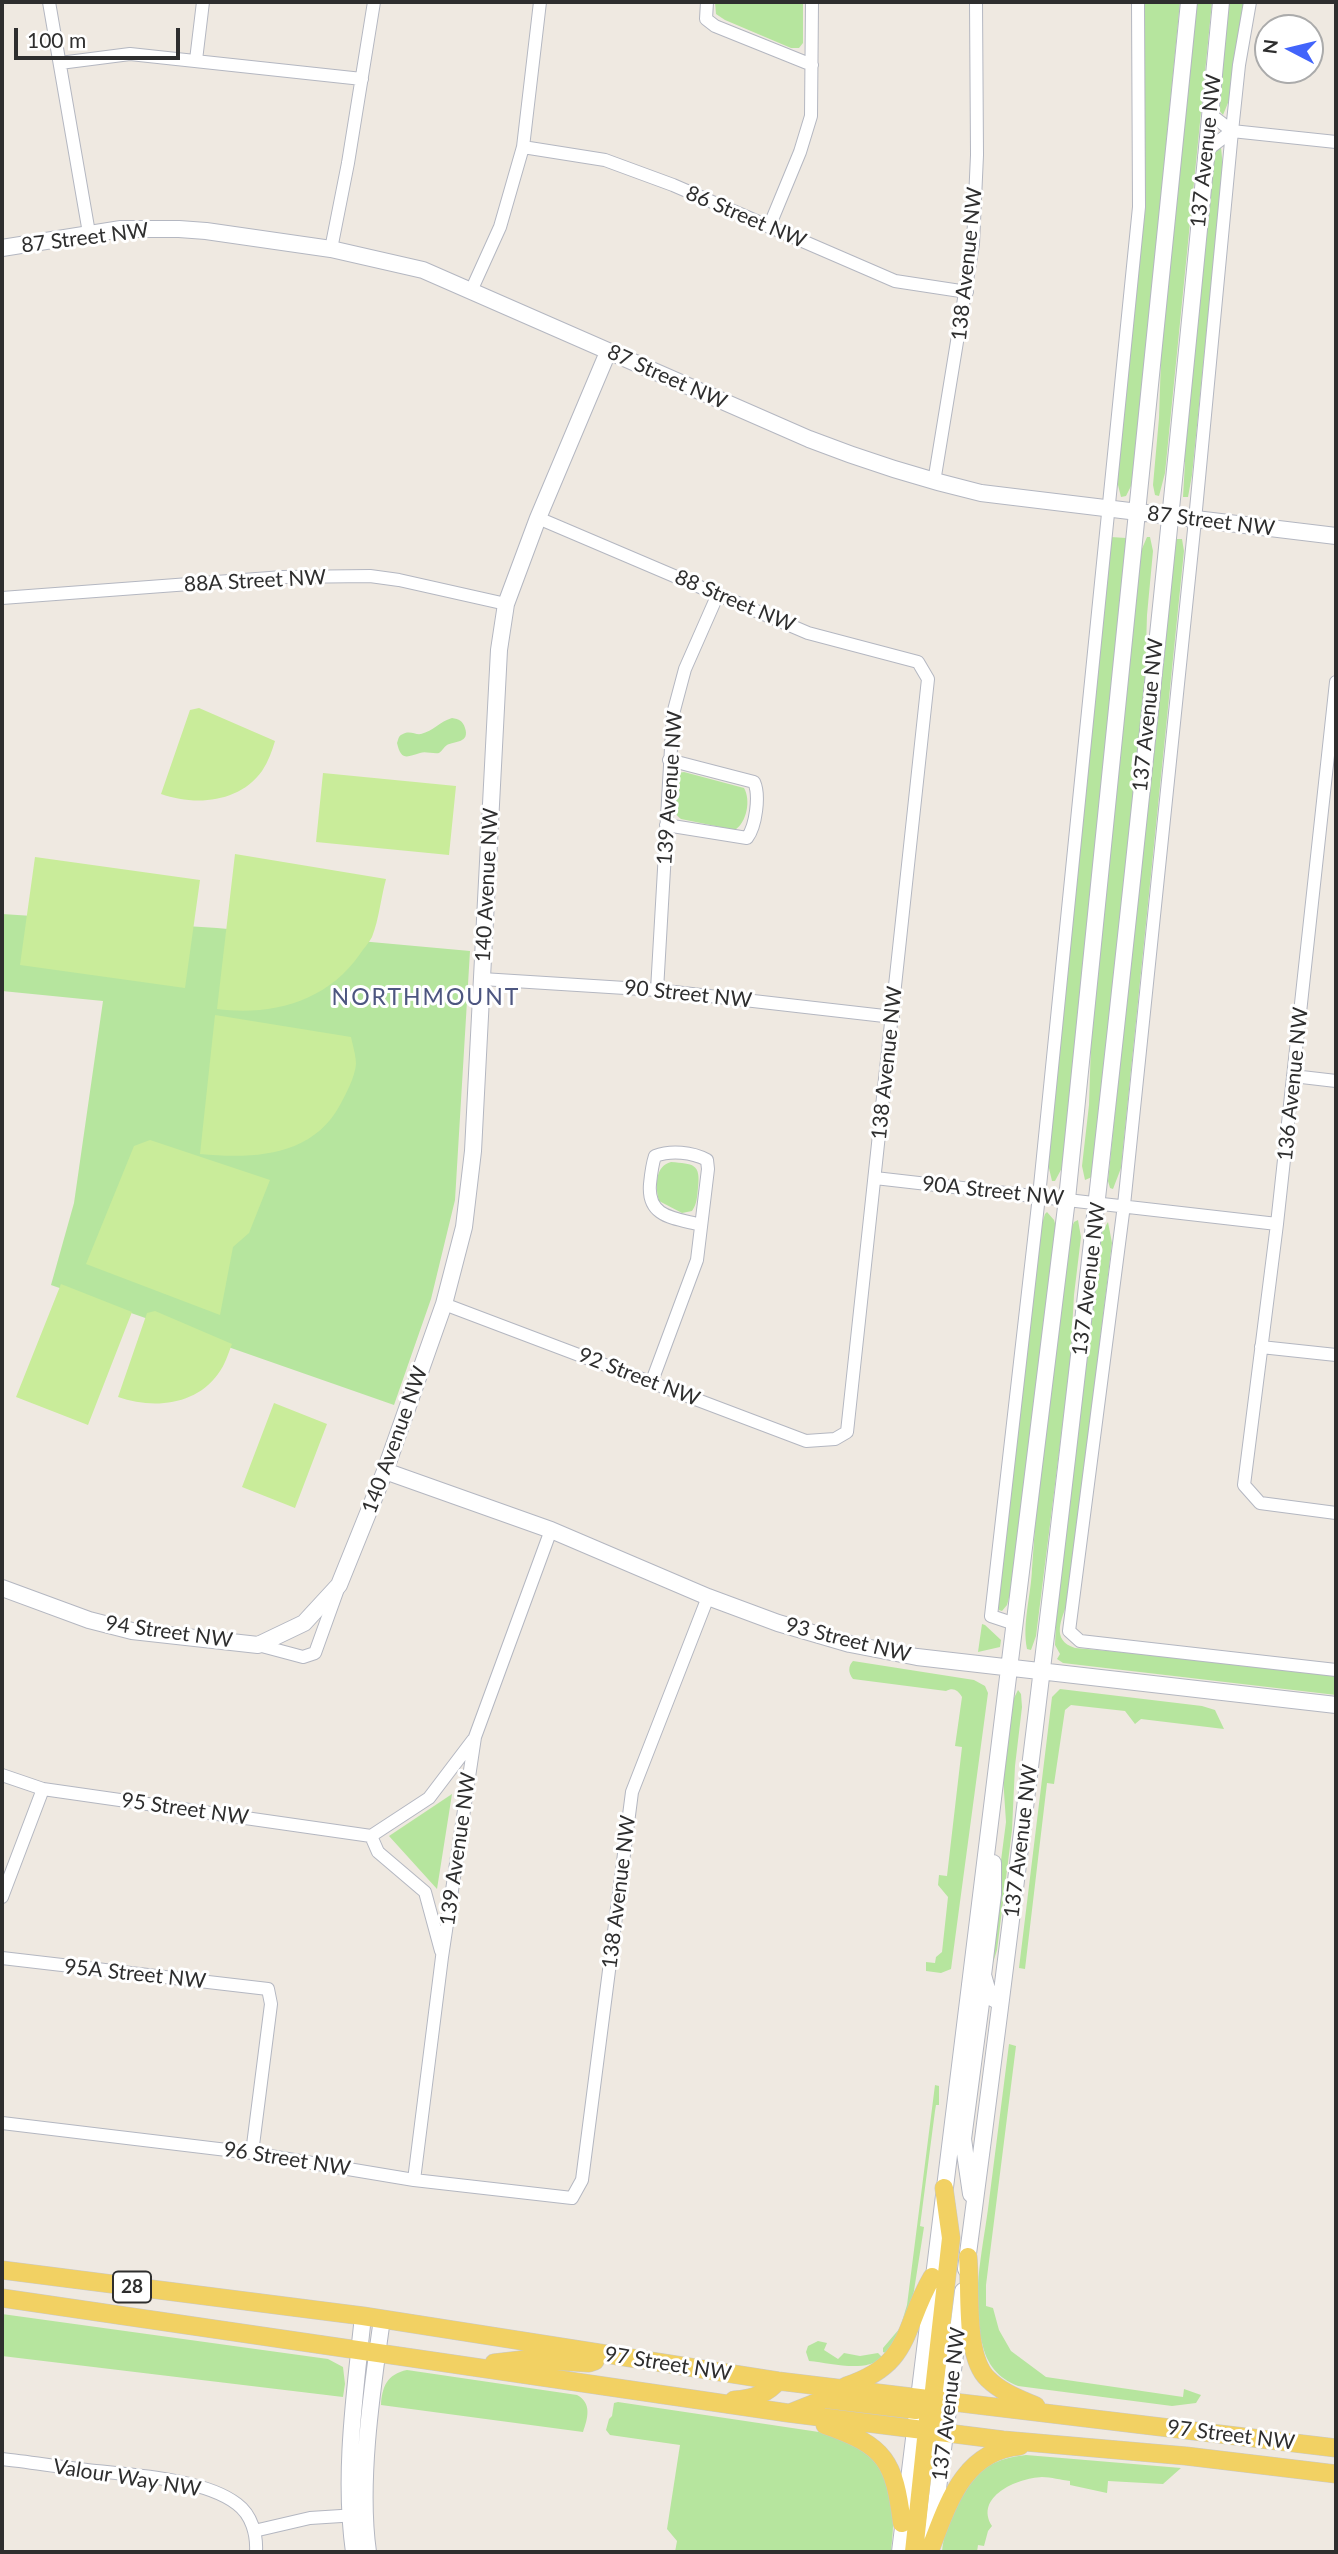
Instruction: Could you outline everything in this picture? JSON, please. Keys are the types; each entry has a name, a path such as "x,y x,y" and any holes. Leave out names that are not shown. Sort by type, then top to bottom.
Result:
{"main road":[{"name":"137 Avenue NW","path":"900,2552 902,2523 929,2431 932,2277 1067,1199 1189,2"},
{"name":"137 Avenue NW","path":"929,2404 968,2257 1042,1671 1098,1202 1221,2"},
{"name":"87 Street NW","path":"2,248 121,229 206,231 331,249 423,270 809,439 934,482 981,493 1336,536"},
{"name":"140 Avenue NW","path":"339,1585 386,1471 444,1304 464,1227 473,1152 499,650 506,604 538,518 608,352"},
{"name":"93 Street NW","path":"386,1471 551,1530 708,1598 778,1623 850,1644 917,1657 1336,1705"},
{"name":"94 Street NW","path":"2,1588 89,1620 132,1631 258,1644 304,1623 339,1585"},
{"path":"994,1784 993,1894 983,1975 989,1996 1001,2003"},
{"path":"970,1984 978,1992 981,2003 963,2139 974,2210"},
{"path":"925,2551 929,2404 951,2238 944,2188"},
{"path":"968,2257 971,2319 979,2367 988,2379 1007,2393 1048,2413"},
{"name":"97 Street NW","path":"2,2270 363,2316 929,2404 1048,2413 1336,2448"},
{"path":"839,2388 868,2378 894,2358 910,2330 921,2296 932,2277"},
{"name":"97 Street NW","path":"2,2298 788,2413 929,2431 1186,2456 1336,2474"},
{"path":"363,2316 368,2351"},
{"path":"368,2552 359,2515 352,2426 368,2351 382,2319"},
{"path":"470,2367 529,2359 589,2363 605,2354"},
{"path":"713,2402 756,2398 778,2381"},
{"path":"788,2413 825,2399 929,2404"},
{"path":"788,2413 842,2431 879,2452 893,2472 902,2523"},
{"path":"925,2551 960,2481 977,2462 987,2455 1012,2447 1048,2444"},
{"path":"354,2552 359,2515"}],"street":[{"path":"50,2 89,233"},
{"path":"196,60 203,2"},
{"path":"331,249 373,2"},
{"path":"471,291 500,227 523,147 540,2"},
{"path":"707,2 706,19 715,26 812,65"},
{"path":"769,227 800,152 811,116 812,2"},
{"name":"138 Avenue NW","path":"934,482 973,244 976,197 976,2"},
{"path":"1015,1624 991,1616 1039,1196 1139,207 1138,2"},
{"name":"137 Avenue NW","path":"1250,2 1233,131 1124,1205 1069,1631 1080,1641 1336,1670"},
{"path":"60,63 130,54 362,79"},
{"path":"1210,114 1233,131 1336,142"},
{"path":"1206,151 1233,131"},
{"name":"86 Street NW","path":"523,147 605,160 673,185 895,281 967,292"},
{"name":"88 Street NW","path":"538,518 808,633 918,662 929,680"},
{"name":"88A Street NW","path":"2,598 283,577 370,576 506,604"},
{"name":"139 Avenue NW","path":"657,990 673,714 685,669 718,594"},
{"name":"138 Avenue NW","path":"835,1439 847,1432 929,680"},
{"name":"136 Avenue NW","path":"1336,682 1277,1224 1244,1485 1260,1503 1336,1513"},
{"path":"666,825 747,838 752,832 758,790 754,782 741,777 669,760"},
{"name":"90 Street NW","path":"482,979 657,990 892,1017"},
{"path":"1293,1076 1336,1081"},
{"path":"652,1381 697,1259 708,1169 707,1160 698,1156 665,1152 655,1156 649,1194 652,1206 663,1214 701,1225"},
{"name":"90A Street NW","path":"875,1178 1277,1224"},
{"name":"92 Street NW","path":"444,1304 806,1441 835,1439"},
{"path":"1261,1347 1336,1355"},
{"name":"139 Avenue NW","path":"414,2180 442,1957 475,1737 551,1530"},
{"name":"94 Street NW","path":"258,1644 303,1657 315,1653 339,1585"},
{"name":"138 Avenue NW","path":"572,2197 582,2179 632,1792 708,1598"},
{"path":"442,1957 425,1892 378,1852 371,1836 429,1798 475,1737"},
{"name":"95 Street NW","path":"2,1775 43,1789 371,1836"},
{"path":"2,1897 43,1789"},
{"name":"95A Street NW","path":"2,1958 268,1989 271,2004 252,2152"},
{"name":"96 Street NW","path":"2,2123 252,2152 414,2180 572,2197"},
{"name":"Valour Way NW","path":"2,2459 145,2477 208,2489 241,2507 254,2531"},
{"path":"256,2552 254,2531 310,2518 359,2515"}],"green space":[{"path":"715,2 803,2 803,43 799,48 791,48 725,20 716,14"},
{"path":"1145,2 1180,2 1133,482 1126,496 1121,497 1117,481 1145,201"},
{"path":"1196,2 1212,2 1165,473 1159,496 1155,495 1153,485 1161,358"},
{"path":"1227,2 1244,2 1230,98 1223,115 1219,110 1217,98"},
{"path":"1217,147 1221,147 1223,168 1192,475 1188,497 1183,497 1185,462 1181,461 1212,158"},
{"path":"1111,537 1126,538 1127,545 1063,1166 1055,1181 1052,1181 1048,1164"},
{"path":"1147,537 1150,537 1153,551 1145,679 1095,1165 1092,1177 1085,1180 1082,1166 1089,1105 1091,1043 1141,551"},
{"path":"1176,539 1182,539 1184,551 1121,1168 1113,1189 1108,1181"},
{"path":"199,708 275,741 268,760 252,782 229,796 188,800 161,794 190,710"},
{"path":"452,718 463,724 466,733 464,739 447,745 439,753 422,752 405,756 400,753 397,743 401,735 408,732 425,733"},
{"path":"684,772 744,788 747,810 735,830 681,819 677,815 672,791 678,773"},
{"path":"323,773 456,786 449,855 316,842"},
{"path":"235,854 386,879 372,937 347,970 331,984 296,1002 277,1007 237,1011 217,1009"},
{"path":"35,857 200,880 185,988 20,965"},
{"path":"2,914 217,928 470,951 455,1200 431,1299 394,1405 51,1285 74,1203 103,1001 2,991"},
{"path":"215,1015 351,1037 356,1061 354,1074 342,1101 328,1122 314,1135 279,1151 240,1156 200,1154"},
{"path":"150,1140 270,1180 249,1233 233,1247 220,1315 86,1264 134,1146"},
{"path":"671,1162 694,1166 697,1169 699,1180 696,1203 692,1211 682,1213 659,1201 659,1172"},
{"path":"1047,1212 1056,1227 1010,1594 1002,1611 997,1605 1040,1230"},
{"path":"1078,1220 1081,1237 1070,1365 1036,1636 1031,1650 1027,1649 1026,1639 1027,1609 1043,1443 1069,1234 1074,1222"},
{"path":"1108,1222 1112,1243 1068,1601 1060,1634 1067,1644 1075,1648 1336,1676 1336,1695 1063,1663 1057,1659 1060,1654 1055,1645 1056,1621 1053,1620 1101,1234"},
{"path":"61,1284 132,1312 88,1425 16,1397"},
{"path":"155,1311 232,1344 226,1359 208,1385 185,1399 145,1403 118,1397 147,1313"},
{"path":"274,1403 327,1424 295,1508 242,1487"},
{"path":"982,1624 1001,1640 1000,1647 978,1652"},
{"path":"853,1661 974,1680 985,1686 988,1693 951,1969 941,1973 926,1971 926,1962 935,1963 936,1957 942,1952 948,1897 938,1885 939,1875 947,1876 962,1747 955,1746 962,1697 953,1689 946,1691 853,1679 849,1670"},
{"path":"1060,1689 1202,1706 1215,1710 1224,1729 1141,1719 1135,1724 1125,1711 1071,1705 1065,1710 1054,1784 1047,1783 1025,1969 1019,1968 1052,1697"},
{"path":"1018,1690 1022,1707 1015,1766 1012,1830 997,1950 991,1969 987,1968 1006,1822 1003,1777 1012,1702"},
{"path":"452,1794 437,1889 389,1836"},
{"path":"1009,2044 1016,2046 986,2285 986,2306 993,2308 999,2330 1011,2351 1046,2377 1183,2397 1184,2389 1201,2395 1196,2403 1172,2406 1018,2386 999,2375 987,2358 979,2327 977,2293"},
{"path":"935,2085 939,2086 939,2105 936,2105 935,2111 920,2226 924,2227 913,2297 891,2355 883,2352 883,2348 900,2328 907,2305"},
{"path":"2,2314 328,2359 343,2367 343,2397 2,2356"},
{"path":"818,2341 827,2343 824,2350 838,2359 844,2353 860,2356 878,2353 883,2358 875,2363 857,2366 809,2361 806,2352 808,2346"},
{"path":"407,2370 577,2395 587,2407 585,2427 583,2432 381,2405 387,2382"},
{"path":"614,2403 839,2435 861,2445 875,2457 889,2482 893,2509 891,2552 675,2552 677,2541 667,2529 680,2445 610,2435 606,2430"},
{"path":"1026,2455 1181,2468 1163,2484 1108,2481 1107,2493 1070,2485 1070,2481 1049,2477 1021,2481 1010,2485 993,2498 988,2516 992,2526 984,2546 978,2545 977,2552 942,2552 950,2515 965,2486 989,2465"}],"district":[{"name":"NORTHMOUNT","path":"426,998"}]}
